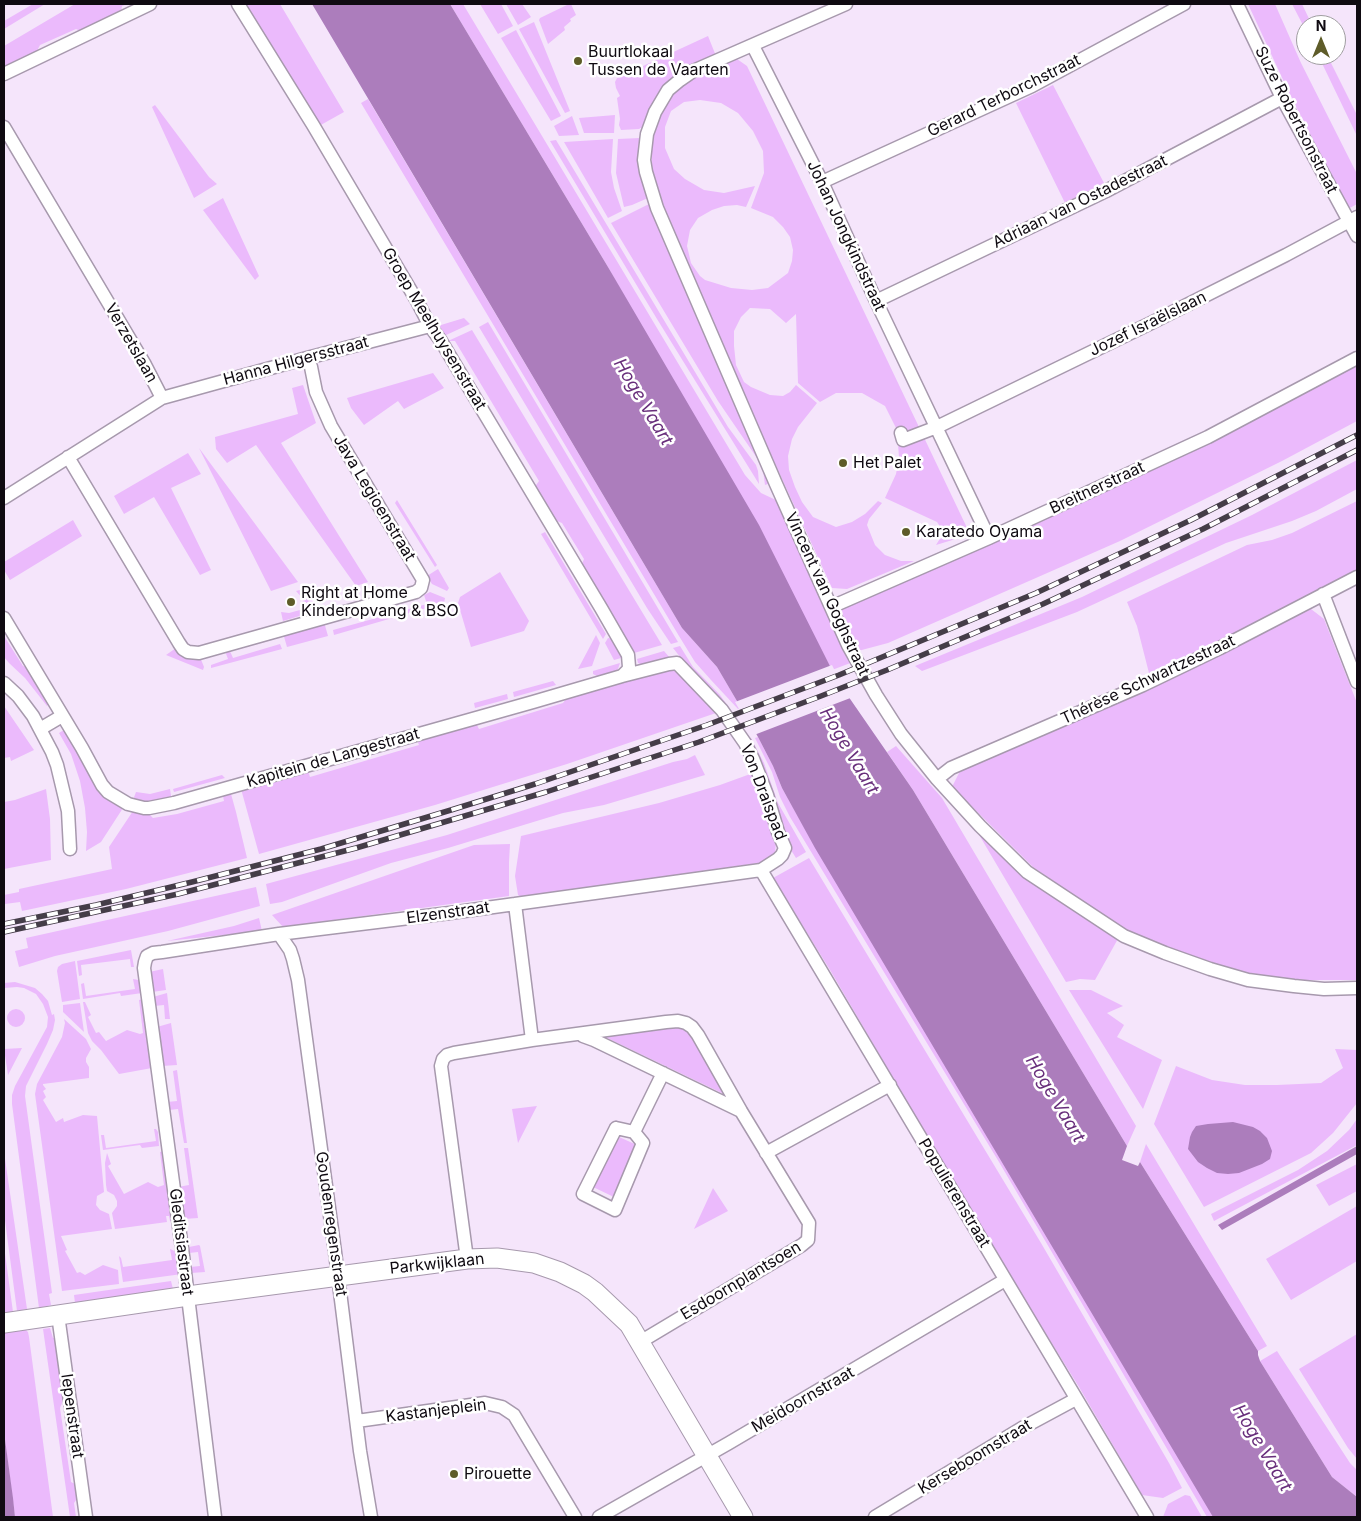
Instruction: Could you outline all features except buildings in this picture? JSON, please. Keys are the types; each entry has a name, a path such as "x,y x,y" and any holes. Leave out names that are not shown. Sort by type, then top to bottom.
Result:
{"street":[{"path":"4,74 150,4"},
{"name":"Groep Meelhuysenstraat","path":"238,4 313,126 430,326 441,341 628,655 629,667 622,676"},
{"name":"Vincent van Goghstraat","path":"846,4 693,71 668,90 655,112 647,134 644,160 657,208 848,645 901,734 937,779 980,826 1028,872 1124,936 1201,966 1248,980 1324,989 1357,988"},
{"name":"Gerard Terborchstraat","path":"822,182 1032,86 1184,4"},
{"name":"Suze Robertsonstraat","path":"1237,4 1282,98 1353,219 1357,236"},
{"name":"Johan Jongkindstraat","path":"753,46 822,182 876,301 989,538"},
{"name":"Adriaan van Ostadestraat","path":"876,301 1100,194 1282,98"},
{"name":"Verzetslaan","path":"4,127 144,363 162,398 4,498"},
{"name":"Jozef Israëlslaan","path":"937,427 1151,323 1353,219"},
{"name":"Hanna Hilgersstraat","path":"162,398 430,326"},
{"name":"Java Legioenstraat","path":"68,457 183,649 188,652 199,653 416,592 421,588 423,580 331,426 316,392 311,367 307,358"},
{"name":"Breitnerstraat","path":"831,607 989,538 1208,436 1357,358"},
{"path":"901,433 903,440 937,427"},
{"name":"Thérèse Schwartzestraat","path":"937,779 951,768 1160,677 1357,577"},
{"path":"1323,594 1357,682"},
{"name":"Kapitein de Langestraat","path":"4,618 102,785 108,792 136,807 149,808 327,761 622,676"},
{"name":"Von Draispad","path":"622,676 677,663 722,710 745,743 753,759 785,848 778,859 761,870"},
{"path":"4,683 18,696 40,729 52,752 68,811 70,849"},
{"path":"40,729 62,716"},
{"name":"Elzenstraat","path":"144,968 148,956 153,953 279,934 761,870"},
{"name":"Populierenstraat","path":"761,870 1145,1517"},
{"path":"515,904 532,1040"},
{"name":"Goudenregenstraat","path":"279,934 290,950 298,980 371,1517"},
{"name":"Gleditsiastraat","path":"144,968 188,1296 215,1517"},
{"name":"Esdoornplantsoen","path":"467,1259 441,1066 443,1060 454,1053 532,1040 666,1022 678,1021 686,1023 698,1035 809,1224 808,1240 640,1342"},
{"name":"Esdoornplantsoen","path":"578,1035 594,1040 741,1110"},
{"path":"634,1132 663,1073"},
{"path":"766,1153 890,1085"},
{"path":"616,1128 634,1132 643,1144 615,1210 583,1194 616,1128"},
{"name":"Parkwijklaan","path":"4,1323 338,1275 467,1259 497,1258 534,1263 571,1277 595,1292 630,1324 742,1517"},
{"name":"Meidoornstraat","path":"599,1517 706,1457 1005,1280"},
{"name":"Iepenstraat","path":"58,1315 86,1517"},
{"name":"Kerseboomstraat","path":"875,1517 1024,1427 1076,1399"},
{"name":"Kastanjeplein","path":"357,1421 485,1403 502,1407 514,1415 575,1517"}],"shaded area":[{"path":"33,4 45,4 4,29 4,21"},
{"path":"75,4 127,4 122,6 121,13 83,32 76,29 40,45 36,53 4,68 4,46"},
{"path":"246,4 280,4 344,112 319,126"},
{"path":"450,4 463,4 745,475 761,493 778,501 853,662 832,670 608,267"},
{"path":"480,4 501,4 513,26 498,34"},
{"path":"506,4 522,4 531,17 518,25"},
{"path":"571,4 576,15 564,27 565,30 548,44 539,20 540,18"},
{"path":"1248,4 1275,4 1296,52 1296,65 1302,65 1357,174 1357,204 1348,209 1291,97"},
{"path":"1292,4 1302,4 1307,15 1298,15"},
{"path":"534,22 570,111 565,113 519,29"},
{"path":"516,30 561,116 551,121 501,38"},
{"path":"708,36 716,56 667,86 654,102 644,126 639,129 621,130 617,98 620,96 615,82 617,78"},
{"path":"737,59 747,66 969,532 959,538 936,545 944,532 937,522 885,498 896,474 899,457 897,430 885,406 862,393 836,393 820,402 798,383 796,314 786,323 770,309 750,308 741,317 734,331 736,365 744,382 770,395 783,396 796,385 817,403 798,427 792,439 788,456 789,470 802,502 813,517 836,527 852,522 865,514 878,501 882,503 869,519 867,525 875,545 885,555 901,561 914,561 847,589 832,588 738,383 671,227 653,174 650,143 654,126 668,97 679,86 708,69","holes":["700,100 721,103 738,113 753,131 763,151 764,173 751,208 773,217 790,237 793,250 788,273 768,288 752,290 731,288 705,280 691,263 687,246 690,230 698,218 724,206 737,205 746,207 755,186 724,193 704,190 685,179 674,169 665,148 665,127 671,111 684,102"]},
{"path":"1323,65 1332,65 1357,115 1357,136"},
{"path":"1053,85 1104,183 1065,203 1016,103"},
{"path":"368,99 682,628 717,667 741,708 738,709 695,662 679,636 361,103"},
{"path":"155,105 209,177 217,184 194,198 152,107"},
{"path":"615,115 614,133 584,133 579,118"},
{"path":"572,116 579,135 559,136 554,126"},
{"path":"640,138 639,152 648,198 624,207 616,173 618,139"},
{"path":"613,139 611,172 622,211 608,218 564,142"},
{"path":"556,140 728,427 756,465 759,484 550,141"},
{"path":"223,198 259,276 255,280 203,210"},
{"path":"649,204 771,483 765,485 763,470 759,461 718,401 611,223"},
{"path":"464,318 470,324 444,336 439,328 441,325"},
{"path":"488,322 678,642 671,644 647,608 479,327"},
{"path":"472,330 662,645 634,653 581,566 584,559 562,523 557,521 534,488 539,481 455,341 448,341"},
{"path":"1357,365 1357,421 1282,461 1120,541 888,643 858,651 838,614 843,608"},
{"path":"433,373 444,388 404,409 398,401 364,425 351,408 347,398"},
{"path":"303,385 316,423 281,443 368,582 356,586 256,445 227,463 216,449 215,437 298,414 292,388"},
{"path":"199,448 298,582 271,591"},
{"path":"188,453 201,474 171,488 211,570 200,575 154,497 124,514 114,496"},
{"path":"1357,460 1357,489 1316,511 1226,543 1077,612 922,671 915,666 1082,597 1252,515"},
{"path":"397,500 437,565 435,567 395,503"},
{"path":"1357,501 1357,576 1150,677 1137,626 1127,602 1247,545 1272,540 1292,533"},
{"path":"73,520 82,536 10,580 4,570 4,562"},
{"path":"545,532 606,634 603,639 541,534"},
{"path":"438,569 449,588 447,591 432,584 427,576"},
{"path":"500,572 529,621 524,631 471,647 458,603 460,597"},
{"path":"304,589 319,610 283,621 281,612 289,613 300,610 303,599 296,591"},
{"path":"430,592 445,598 444,603 334,635 333,630 427,604 424,595"},
{"path":"1311,609 1324,619 1357,703 1357,980 1296,980 1243,973 1178,953 1125,930 1033,867 952,787 960,771 1242,643"},
{"path":"324,622 328,636 287,647 283,633"},
{"path":"596,635 600,643 592,666 578,669"},
{"path":"4,636 23,666 28,668 49,703 47,706 25,678 4,657"},
{"path":"608,638 614,639 621,658 614,660 605,643"},
{"path":"280,644 282,649 211,668 211,665 228,659 225,651 229,649 233,658"},
{"path":"680,646 693,667 720,695 731,713 673,648"},
{"path":"176,648 184,658 200,657 204,667 203,670 166,655"},
{"path":"664,651 670,658 643,665 638,663 637,659"},
{"path":"620,663 618,669 611,675 599,677 593,674 593,671"},
{"path":"671,668 675,669 713,707 716,713 567,764 435,805 259,854 241,789 308,771 310,777 419,745 417,740 476,723 479,729 563,703 569,695"},
{"path":"553,681 556,685 514,697 513,692"},
{"path":"507,694 508,699 475,708 474,703"},
{"path":"4,706 34,750 11,761 10,757 4,758"},
{"path":"64,730 112,803 123,808 101,842 86,851 85,808 80,781 71,754 59,733"},
{"path":"758,737 782,788 816,848 1214,1517 1207,1517 999,1162 790,817 780,797 772,772 755,738"},
{"path":"751,738 764,763 778,803 806,852 796,858 784,839 748,740"},
{"path":"896,746 942,798 1136,1126 1127,1146 913,790 887,752"},
{"path":"695,755 705,775 604,805 563,813 448,848 391,863 282,902 270,904 266,884 447,835"},
{"path":"753,773 776,843 775,853 767,859 759,863 521,897 518,895 515,876 521,836 659,803"},
{"path":"222,775 225,778 174,792 173,789"},
{"path":"46,789 50,819 51,860 4,869 4,802"},
{"path":"170,789 171,796 169,800 146,803 133,800 136,792 150,794"},
{"path":"228,792 231,794 247,858 126,889 22,911 20,902 5,904 4,895 19,892 19,889 112,869 109,847 133,811 148,813 153,818 177,814 224,801 223,796"},
{"path":"980,832 1119,937 1095,980 1080,979 1066,982 978,833"},
{"path":"510,844 509,896 283,927 272,915 474,845"},
{"path":"809,858 1041,1243 1182,1488 1163,1498 1142,1495 1079,1387 987,1239 830,970 773,878"},
{"path":"256,887 260,906 168,931 55,956 19,967 15,951 28,948 26,938"},
{"path":"259,918 262,931 167,941 234,926"},
{"path":"131,950 134,967 131,967 130,959 81,965 82,975 79,976 77,961"},
{"path":"75,961 80,999 62,1002 58,967"},
{"path":"163,969 166,990 152,992 149,972"},
{"path":"133,979 139,980 142,993 121,996 120,993 83,999 81,984 84,983 86,996 135,989"},
{"path":"15,982 35,988 42,994 48,1001 55,1020 47,1044 26,1086 25,1096 52,1293 49,1294 51,1305 39,1308 12,1095 47,1027 48,1017 43,1004 36,994 24,988 4,988 4,983"},
{"path":"1069,990 1091,990 1123,1006 1107,1013 1124,1025 1117,1037 1162,1060 1143,1109"},
{"path":"167,993 170,1019 165,1019 164,1005 154,1006 153,997"},
{"path":"143,999 152,1068 119,1074 92,1041 88,1033 83,1002 85,1002 91,1015 88,1017 96,1033 99,1032 106,1041 127,1030 140,1034 143,1033 139,1000"},
{"path":"80,1003 84,1032 63,1012 63,1005"},
{"path":"16,1009 22,1012 25,1018 22,1024 16,1027 10,1024 7,1018 10,1012"},
{"path":"64,1019 86,1039 91,1049 86,1058 89,1067 89,1078 43,1084 46,1089 43,1091 46,1097 43,1100 56,1122 63,1118 64,1122 83,1115 97,1116 104,1192 97,1196 96,1205 100,1210 109,1214 112,1229 61,1236 67,1250 65,1251 77,1273 80,1272 85,1275 103,1265 118,1270 119,1284 62,1291 35,1094 37,1084 62,1037"},
{"path":"171,1023 177,1065 162,1066 157,1027"},
{"path":"674,1027 689,1031 730,1097 603,1036"},
{"path":"22,1048 8,1075 4,1049"},
{"path":"1335,1049 1357,1050 1357,1103 1333,1133 1311,1153 1204,1207 1154,1124 1176,1066 1212,1080 1245,1085 1321,1083 1343,1068"},
{"path":"177,1070 187,1143 184,1143 178,1109 169,1110 167,1102 177,1101 173,1071"},
{"path":"537,1106 518,1143 512,1109"},
{"path":"1357,1119 1357,1145 1214,1221 1211,1214 1298,1170 1327,1151 1349,1130"},
{"path":"154,1129 158,1132 159,1146 142,1148 140,1145 103,1150 101,1135 104,1135 106,1148 156,1141"},
{"path":"617,1136 639,1146 616,1198 593,1187"},
{"path":"1146,1144 1267,1346 1258,1351 1140,1162"},
{"path":"184,1148 188,1148 198,1218 184,1219 178,1187 189,1185"},
{"path":"165,1151 174,1221 170,1221 169,1216 166,1216 167,1222 115,1229 112,1213 117,1206 117,1201 114,1195 107,1191 105,1163 107,1153 111,1164 108,1166 124,1194 148,1182 158,1187 164,1185 160,1152"},
{"path":"4,1152 27,1309 17,1311 4,1213"},
{"path":"1357,1164 1357,1191 1329,1206 1316,1185"},
{"path":"713,1188 728,1211 694,1229"},
{"path":"1357,1206 1357,1261 1291,1300 1266,1259"},
{"path":"199,1245 205,1272 191,1273 190,1267 200,1266 198,1252 189,1253 187,1248"},
{"path":"4,1246 13,1312 4,1314"},
{"path":"170,1249 179,1253 182,1274 123,1282 119,1256 123,1267 172,1260"},
{"path":"171,1281 173,1289 75,1303 74,1295"},
{"path":"23,1327 28,1332 29,1337 53,1517 15,1517 4,1432 4,1329"},
{"path":"50,1328 53,1338 56,1338 63,1401 60,1408 71,1482 77,1485 79,1496 74,1503 76,1517 70,1517 43,1329"},
{"path":"1357,1334 1357,1459 1348,1448 1299,1369"},
{"path":"1277,1351 1350,1463 1357,1470 1357,1497 1332,1477 1260,1361"},
{"path":"1185,1495 1190,1496 1202,1517 1163,1517 1168,1504"}],"water":[{"name":"Hoge Vaart","path":"312,4 450,4 608,267 759,525 837,680 913,790 1127,1146 1122,1160 1138,1166 1140,1162 1258,1351 1260,1361 1332,1477 1357,1497 1357,1517 1213,1517 815,848 782,788 758,737 717,667 682,628"},
{"path":"1233,1122 1253,1127 1267,1138 1272,1151 1270,1159 1239,1173 1217,1173 1198,1162 1188,1149 1190,1137 1196,1126"},
{"path":"1357,1146 1357,1154 1222,1230 1218,1225"},
{"path":"4,1432 13,1498 15,1517 4,1517"}],"pier":[{"path":"832,665 839,679 853,697 754,735 735,702"}],"railway":[{"path":"4,924 96,905 321,849 535,784 707,725 839,675 1036,593 1191,520 1357,435"},
{"path":"4,932 178,894 356,848 546,792 699,742 887,670 1043,604 1203,529 1357,450"}],"place":[{"name":"Buurtlokaal Tussen de Vaarten","path":"578,61"},
{"name":"Het Palet","path":"843,463"},
{"name":"Karatedo Oyama","path":"906,532"},
{"name":"Right at Home Kinderopvang & BSO","path":"291,602"},
{"name":"Pirouette","path":"454,1474"}]}
